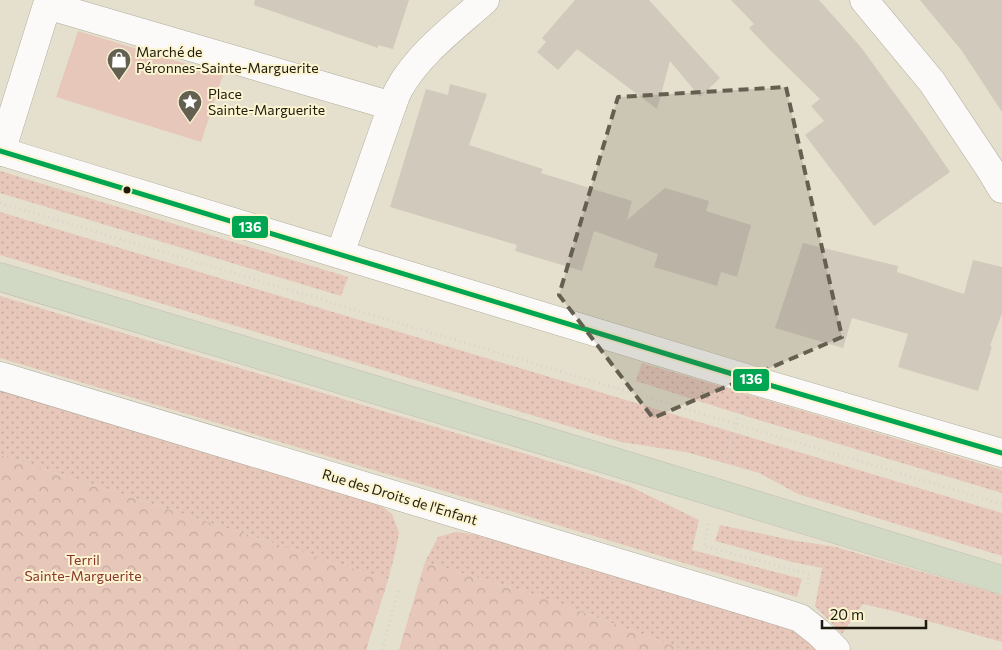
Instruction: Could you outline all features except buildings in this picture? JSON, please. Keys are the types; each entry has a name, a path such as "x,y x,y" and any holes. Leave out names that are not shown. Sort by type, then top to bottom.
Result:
{"highway":[{"path":"0,277 572,448 1002,580"}],"street":[{"path":"340,254 399,88 424,55 485,0"},
{"path":"864,0 932,82 1002,190"},
{"path":"392,106 47,2 0,152 749,379 1002,453"},
{"name":"Rue des Droits de l'Enfant","path":"0,376 800,618 836,650"}],"path":[{"path":"0,203 1002,504"},
{"path":"382,650 400,589"}],"highlighted area":[{"path":"786,87 842,337 653,418 559,295 618,97"}],"green space":[{"path":"78,31 223,75 201,142 56,97"},
{"path":"0,171 348,277 341,296 0,193"},
{"path":"0,212 1002,513 1002,556 798,494 759,473 686,452 621,442 0,255"},
{"path":"0,296 629,486 699,520 692,550 802,579 797,597 0,358"},
{"path":"642,363 1002,470 1002,493 755,419 636,381"},
{"path":"0,389 376,502 392,514 399,533 388,580 0,455"},
{"name":"Terril Sainte-Marguerite","path":"0,455 388,580 366,650 0,650"},
{"path":"720,525 791,540 836,547 1002,595 1002,642 863,604 842,634 815,606 822,568 792,562 715,541"},
{"path":"456,532 487,536 790,629 820,650 684,650 539,596 425,562 438,537"},
{"path":"425,562 539,596 684,650 399,650"}],"transit line":[{"name":"136","path":"0,151 749,379 1002,453"}],"place":[{"name":"Marché de Péronnes-Sainte-Marguerite","path":"119,81"},
{"name":"Place Sainte-Marguerite","path":"190,123"}]}
